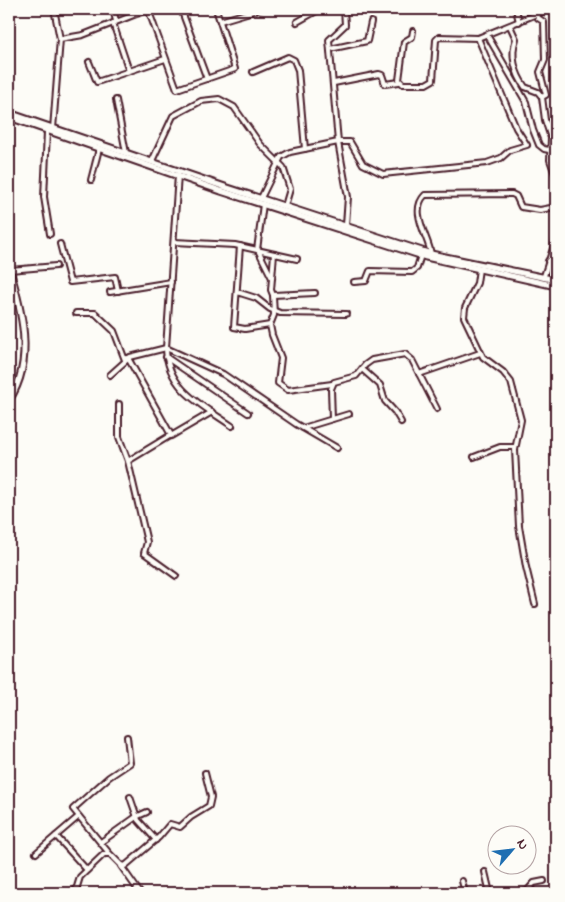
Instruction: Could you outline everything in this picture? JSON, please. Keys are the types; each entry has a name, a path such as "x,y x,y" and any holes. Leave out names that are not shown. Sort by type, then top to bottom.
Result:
{"street":[{"path":"50,234 44,197 60,39 54,9"},
{"path":"113,9 114,22 129,71"},
{"path":"60,39 83,35 149,9 176,88 236,68 216,9"},
{"path":"181,9 207,79"},
{"path":"220,21 260,9"},
{"path":"297,22 320,9"},
{"path":"344,9 345,25 329,37 338,142 348,197 346,225"},
{"path":"516,9 519,22"},
{"path":"535,9 536,15 544,22 546,33 545,60 540,72 546,95 542,97"},
{"path":"334,83 379,74 382,75 385,84 399,82 403,84 426,84 431,82 436,40 439,37 478,38 549,9"},
{"path":"330,49 367,41 371,22"},
{"path":"510,26 516,39 513,47 518,74 525,87 538,92 542,97 551,138 550,160 556,177"},
{"path":"399,82 404,42 412,37 413,31"},
{"path":"487,35 526,102 539,145 549,150"},
{"path":"261,198 278,162 286,154 338,142 350,142 366,167 388,174 487,163 501,158 510,150 525,146 526,142 516,128 478,38"},
{"path":"253,72 288,57 294,60 298,70 305,149"},
{"path":"89,62 96,82 165,59"},
{"path":"152,162 173,116 209,98 219,98 234,107 260,144 283,167 289,182 290,194 285,206"},
{"path":"116,100 126,153"},
{"path":"9,113 50,132 126,153 431,254 556,280"},
{"path":"9,117 263,204 422,255 556,286"},
{"path":"548,127 556,117"},
{"path":"90,180 99,149"},
{"path":"178,175 166,357 178,387 232,426"},
{"path":"431,254 423,234 418,209 425,195 512,194 516,196 521,207 540,210 556,207"},
{"path":"263,204 258,250 272,278"},
{"path":"544,276 556,239"},
{"path":"174,242 214,242 298,259"},
{"path":"60,244 70,282 116,277 118,291"},
{"path":"240,246 234,327 245,329 270,325"},
{"path":"274,254 270,290 273,295 272,310 274,315 270,325 281,358 278,383 281,387 288,390 332,384 356,376 368,362 378,358 405,354 410,357 437,409"},
{"path":"354,282 366,281 370,271 412,272 417,268 422,255"},
{"path":"548,261 556,265"},
{"path":"9,400 21,374 24,351 22,320 11,283 9,268 56,266"},
{"path":"479,269 477,283 464,313 480,353 511,382 521,426 515,447 521,544 535,604"},
{"path":"110,292 171,282"},
{"path":"237,292 256,298 272,310 285,313 346,314"},
{"path":"273,295 315,293"},
{"path":"76,314 94,312 115,332 126,359 171,436"},
{"path":"110,375 126,359 166,348 223,374 303,428 338,448"},
{"path":"419,374 480,353"},
{"path":"166,357 248,413"},
{"path":"362,369 380,385 386,402 401,422"},
{"path":"332,384 332,419"},
{"path":"119,404 118,437 128,461 147,542 144,554 176,576"},
{"path":"128,461 212,412"},
{"path":"303,428 349,414"},
{"path":"474,457 500,447 515,447"},
{"path":"127,737 130,763 108,777 78,802 73,809 121,865 140,893"},
{"path":"121,865 125,866 156,840 170,824 180,827 188,818 210,804 212,797 205,773"},
{"path":"130,797 136,817 156,840"},
{"path":"101,842 136,817 148,812"},
{"path":"36,853 78,816"},
{"path":"56,836 86,870"},
{"path":"71,893 76,890 78,880 86,870 109,853"},
{"path":"485,872 490,893"},
{"path":"462,881 465,893"},
{"path":"519,893 527,891 534,883 544,881"}]}
